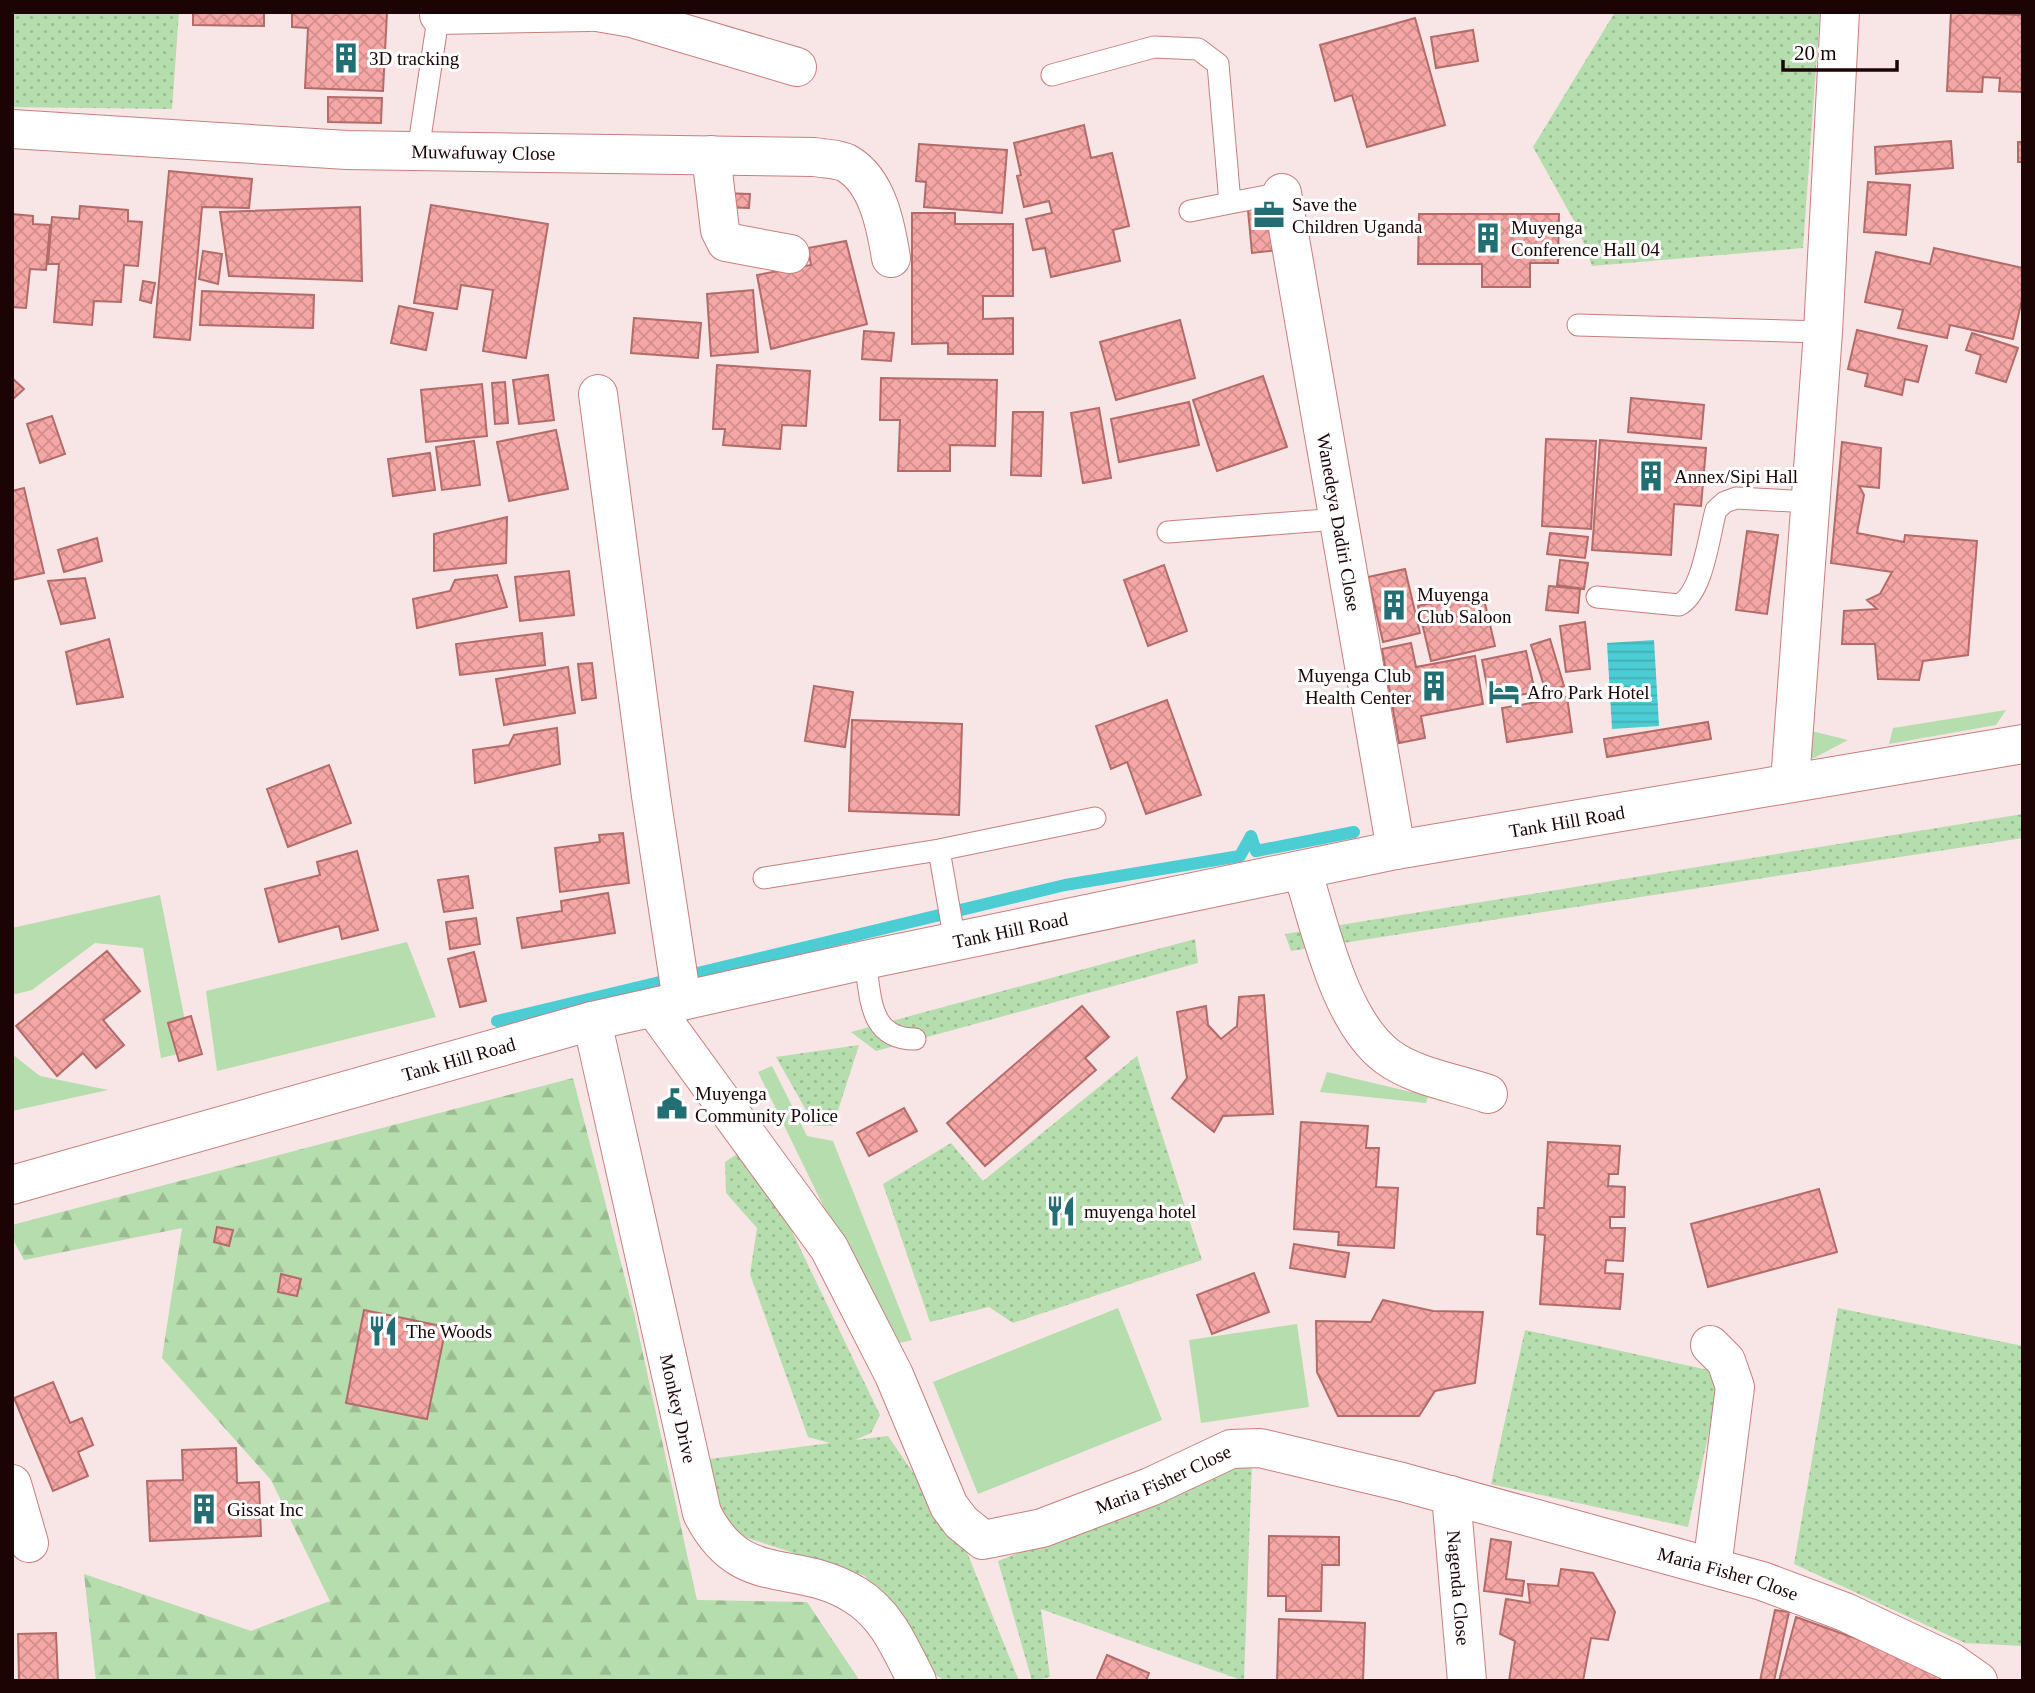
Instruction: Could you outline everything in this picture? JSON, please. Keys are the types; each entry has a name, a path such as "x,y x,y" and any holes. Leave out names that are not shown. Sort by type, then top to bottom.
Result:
{"street":[{"path":"1790,782 1823,332 1840,12"},
{"path":"439,14 602,13 797,67"},
{"name":"Muwafuway Close","path":"12,129 346,150 815,156 848,164 872,191 886,230 891,258"},
{"path":"711,155 720,230 726,242 790,254"},
{"name":"Wanedeya Dadiri Close","path":"1282,194 1396,850"},
{"path":"598,394 650,796 668,1004"},
{"name":"Tank Hill Road","path":"12,1185 592,1021 865,960 1396,850 2023,744"},
{"path":"1301,870 1347,1004 1367,1038 1389,1058 1414,1070 1489,1094"},
{"name":"Maria Fisher Close","path":"668,1004 829,1248 894,1375 949,1506 961,1522 983,1540 1042,1528 1150,1487 1231,1449 1260,1448 1451,1495 1762,1581 1845,1612 1951,1662 1978,1681"},
{"name":"Monkey Drive","path":"592,1021 702,1513 713,1535 728,1552 745,1562 835,1584 857,1595 875,1610 890,1630 917,1681"},
{"path":"1710,1345 1733,1372 1735,1387 1712,1567"},
{"path":"12,1484 29,1543"},
{"name":"Nagenda Close","path":"1451,1495 1467,1681"}],"lane":[{"path":"418,151 439,14"},
{"path":"1052,75 1154,47 1198,49 1218,64 1230,203"},
{"path":"1190,211 1282,194"},
{"path":"1578,325 1823,332"},
{"path":"1597,597 1679,605 1688,601 1695,589 1716,510 1725,502 1737,498 1810,502"},
{"path":"1168,532 1339,519"},
{"path":"764,878 939,850 1095,818"},
{"path":"939,850 955,942"},
{"path":"865,960 875,1015 881,1026 895,1037 915,1039"}],"green space":[{"path":"12,12 179,12 172,109 12,107"},
{"path":"1615,12 1820,12 1803,248 1592,266 1578,228 1533,147"},
{"path":"2006,710 1996,725 1889,744 1893,728"},
{"path":"1799,728 1848,740 1814,758 1795,756"},
{"path":"2023,814 2023,838 1291,951 1285,934"},
{"path":"160,895 191,1051 161,1058 143,948 95,943 32,990 12,995 12,928"},
{"path":"1195,939 1198,963 876,1051 851,1032"},
{"path":"407,942 436,1017 217,1071 206,991"},
{"path":"859,1045 833,1126 815,1126 776,1057"},
{"path":"12,1054 40,1076 108,1090 12,1111"},
{"path":"1137,1056 1202,1260 1013,1323 989,1307 930,1322 883,1184 951,1143 983,1181"},
{"path":"772,1066 807,1136 833,1141 912,1340 891,1345 758,1072"},
{"path":"1327,1072 1428,1096 1426,1103 1320,1092"},
{"path":"573,1078 634,1313 697,1600 807,1602 860,1681 96,1681 84,1574 251,1631 330,1601 271,1480 162,1358 182,1228 24,1260 12,1238 12,1225"},
{"path":"746,1148 775,1196 880,1415 871,1433 855,1440 888,1436 966,1550 1019,1681 946,1681 937,1676 865,1576 732,1533 702,1460 830,1443 808,1437 750,1274 757,1228 726,1193 725,1162"},
{"path":"1118,1308 1162,1420 978,1494 933,1382"},
{"path":"1838,1308 2023,1346 2023,1646 1965,1643 1794,1564"},
{"path":"1297,1324 1309,1407 1201,1423 1189,1340"},
{"path":"1525,1330 1722,1373 1688,1527 1491,1484"},
{"path":"1252,1461 1244,1681 1041,1609 1050,1677 1032,1681 998,1561"}],"water":[{"path":"1654,640 1659,726 1612,729 1607,643"}],"building":[{"path":"193,12 264,12 264,26 193,25"},
{"name":"3D tracking","path":"292,12 387,12 383,91 305,88 308,28 292,27"},
{"path":"1951,12 2023,15 2023,92 1999,91 2000,78 1983,77 1982,92 1947,91"},
{"path":"1415,18 1445,125 1367,147 1352,95 1335,101 1320,45"},
{"path":"1473,30 1478,61 1436,68 1431,37"},
{"path":"328,97 382,98 381,123 328,122"},
{"path":"1084,125 1091,158 1112,153 1129,226 1113,230 1120,261 1051,277 1045,248 1033,250 1026,219 1052,213 1049,201 1024,207 1017,176 1021,175 1014,143"},
{"path":"1951,141 1953,168 1876,174 1875,147"},
{"path":"2018,142 2023,142 2023,162 2018,162"},
{"path":"919,144 1007,150 1002,213 924,207 926,182 916,181"},
{"path":"169,171 252,179 249,208 202,207 190,340 154,337"},
{"path":"1868,182 1910,185 1906,235 1864,232"},
{"path":"721,193 750,194 749,208 720,207"},
{"path":"1282,198 1286,249 1252,253 1247,200"},
{"path":"431,205 548,224 526,358 483,351 493,290 461,285 457,309 414,303"},
{"path":"80,206 128,210 128,221 142,222 138,266 124,265 121,302 94,301 92,325 54,322 59,264 48,264 52,217 79,219"},
{"path":"360,207 362,281 229,276 220,212"},
{"path":"912,213 955,213 955,224 1013,224 1013,296 983,296 983,319 1013,318 1013,354 948,354 948,343 912,344"},
{"path":"12,214 33,216 33,224 50,225 46,270 30,269 26,308 12,307"},
{"name":"Muyenga Conference Hall 04","path":"1419,214 1559,214 1558,263 1530,263 1530,287 1482,287 1482,264 1418,264"},
{"path":"846,241 867,324 771,349 757,275 811,265 808,248"},
{"path":"1934,248 2023,268 2023,295 2013,339 1950,325 1947,338 1898,328 1903,310 1865,302 1876,252 1930,264"},
{"path":"203,251 222,254 218,284 199,279"},
{"path":"143,281 155,283 151,303 140,300"},
{"path":"753,290 758,352 711,356 707,294"},
{"path":"202,291 314,295 313,328 200,325"},
{"path":"399,306 433,313 426,350 391,343"},
{"path":"634,318 701,323 698,358 631,353"},
{"path":"1180,320 1195,378 1116,400 1100,342"},
{"path":"1857,330 1927,346 1918,382 1905,379 1902,395 1865,386 1868,374 1848,369"},
{"path":"864,331 894,333 891,361 862,359"},
{"path":"1972,333 2018,348 2006,382 1976,373 1981,355 1966,350"},
{"path":"717,365 810,371 806,426 782,425 780,449 723,445 725,429 713,429"},
{"path":"548,375 554,420 519,424 513,380"},
{"path":"1263,376 1287,447 1217,471 1193,400"},
{"path":"12,378 24,389 12,400"},
{"path":"881,378 997,380 995,446 950,445 950,471 898,471 900,420 880,420"},
{"path":"505,382 508,423 495,424 492,383"},
{"path":"482,384 487,436 426,442 421,390"},
{"path":"1631,398 1704,405 1701,439 1628,432"},
{"path":"1189,402 1199,445 1119,462 1111,419"},
{"path":"1099,408 1111,478 1083,483 1071,413"},
{"path":"1013,412 1043,412 1041,476 1011,475"},
{"path":"52,416 65,454 40,463 27,424"},
{"path":"556,430 568,489 509,501 497,442"},
{"path":"1546,439 1596,441 1591,529 1542,526"},
{"name":"Annex/Sipi Hall","path":"1600,440 1706,448 1701,506 1674,504 1671,555 1592,550"},
{"path":"474,441 480,485 442,490 436,447"},
{"path":"1842,442 1881,448 1879,488 1859,486 1864,495 1857,533 1904,542 1905,535 1977,541 1968,655 1923,661 1919,680 1878,679 1875,644 1842,644 1844,611 1877,609 1867,600 1880,594 1892,572 1831,563"},
{"path":"430,453 435,490 393,496 388,459"},
{"path":"24,488 44,573 12,580 12,491"},
{"path":"507,517 506,563 434,571 434,534"},
{"path":"1747,531 1778,535 1767,614 1736,610"},
{"path":"1550,533 1588,537 1585,558 1547,554"},
{"path":"97,538 102,561 64,572 58,550"},
{"path":"1560,560 1588,563 1584,589 1557,585"},
{"path":"1164,565 1187,631 1148,646 1124,580"},
{"name":"Muyenga Club Saloon","path":"1405,569 1420,633 1383,642 1368,577"},
{"path":"569,571 574,615 520,621 515,577"},
{"path":"497,575 507,607 417,628 413,599 450,591 455,580"},
{"path":"85,578 95,618 61,624 48,581"},
{"path":"1549,586 1580,589 1578,613 1546,610"},
{"path":"1482,591 1495,646 1431,661 1418,606"},
{"path":"1585,622 1590,669 1566,672 1560,626"},
{"path":"542,633 545,665 460,675 456,644"},
{"path":"109,639 123,697 77,704 66,652"},
{"path":"1550,639 1564,686 1546,692 1531,645"},
{"name":"Muyenga Club Health Center","path":"1411,643 1416,667 1475,656 1483,704 1421,716 1425,738 1399,743 1382,649"},
{"path":"1526,651 1535,692 1490,701 1482,660"},
{"path":"592,663 596,698 582,700 578,664"},
{"path":"568,667 575,713 504,725 496,679"},
{"path":"814,686 853,692 845,747 805,741"},
{"path":"1567,697 1572,732 1507,742 1502,708"},
{"path":"1167,700 1201,795 1146,814 1127,762 1111,769 1096,726"},
{"path":"852,720 962,724 959,815 849,811"},
{"path":"1708,722 1711,739 1607,757 1604,739"},
{"path":"557,728 560,764 475,783 473,750 509,745 514,735"},
{"path":"329,765 351,823 288,847 267,789"},
{"path":"623,833 629,883 560,892 555,848 600,842 599,835"},
{"path":"357,851 378,930 342,939 339,926 279,942 265,889 320,875 317,862"},
{"path":"468,876 473,908 444,912 438,880"},
{"path":"608,893 615,933 522,948 517,918 562,911 561,901"},
{"path":"476,918 480,944 450,949 446,922"},
{"path":"107,951 140,991 103,1020 124,1045 96,1068 83,1053 57,1076 16,1026"},
{"path":"474,952 486,1001 460,1007 448,959"},
{"path":"1264,995 1273,1114 1223,1116 1214,1132 1172,1098 1187,1078 1177,1012 1206,1006 1208,1025 1221,1039 1237,1026 1239,997"},
{"path":"1082,1006 1109,1037 1085,1058 1096,1070 985,1166 947,1123"},
{"path":"191,1016 202,1054 179,1061 168,1023"},
{"path":"904,1108 917,1131 869,1156 857,1133"},
{"path":"1301,1122 1368,1126 1366,1148 1379,1148 1376,1187 1398,1188 1394,1248 1338,1245 1339,1232 1294,1229"},
{"path":"1548,1142 1620,1146 1618,1174 1609,1174 1608,1186 1625,1187 1624,1217 1610,1217 1610,1228 1625,1228 1623,1261 1606,1260 1605,1273 1623,1274 1620,1309 1540,1304 1545,1235 1537,1234 1538,1208 1544,1208"},
{"path":"1819,1189 1837,1252 1708,1287 1691,1224"},
{"path":"217,1227 233,1230 229,1246 214,1242"},
{"path":"1294,1244 1349,1253 1345,1277 1290,1268"},
{"path":"1254,1273 1269,1312 1212,1334 1197,1295"},
{"path":"281,1274 301,1279 297,1296 278,1292"},
{"path":"1383,1300 1433,1311 1483,1312 1475,1383 1435,1391 1419,1416 1338,1416 1317,1372 1316,1321 1371,1322"},
{"path":"364,1310 446,1327 427,1419 346,1403"},
{"path":"53,1382 70,1423 82,1418 93,1445 78,1452 88,1476 53,1491 14,1398"},
{"name":"Gissat Inc","path":"236,1448 237,1483 259,1482 261,1536 150,1541 147,1481 183,1480 182,1450"},
{"path":"1269,1536 1339,1537 1339,1565 1322,1565 1321,1611 1286,1611 1286,1596 1268,1596"},
{"path":"1491,1539 1511,1542 1506,1579 1524,1581 1522,1596 1484,1591"},
{"path":"1561,1569 1593,1573 1615,1612 1608,1640 1591,1638 1583,1681 1509,1681 1515,1641 1500,1634 1506,1599 1530,1603 1528,1584 1558,1586"},
{"path":"1775,1610 1789,1612 1774,1681 1760,1681"},
{"path":"1796,1617 1927,1664 1943,1681 1779,1681"},
{"path":"1279,1619 1365,1623 1363,1681 1277,1681"},
{"path":"56,1633 58,1681 19,1681 18,1634"},
{"path":"1107,1655 1149,1673 1146,1681 1096,1681"}],"waterway":[{"path":"497,1021 1065,885 1240,856 1251,836 1256,851 1354,832"}],"place":[{"name":"3D tracking","path":"346,58"},
{"name":"Save the Children Uganda","path":"1269,215"},
{"name":"Muyenga Conference Hall 04","path":"1488,238"},
{"name":"Annex/Sipi Hall","path":"1651,476"},
{"name":"Muyenga Club Saloon","path":"1394,605"},
{"name":"Muyenga Club Health Center","path":"1434,686"},
{"name":"Afro Park Hotel","path":"1504,692"},
{"name":"Muyenga Community Police","path":"672,1104"},
{"name":"muyenga hotel","path":"1061,1211"},
{"name":"The Woods","path":"383,1331"},
{"name":"Gissat Inc","path":"204,1509"}]}
